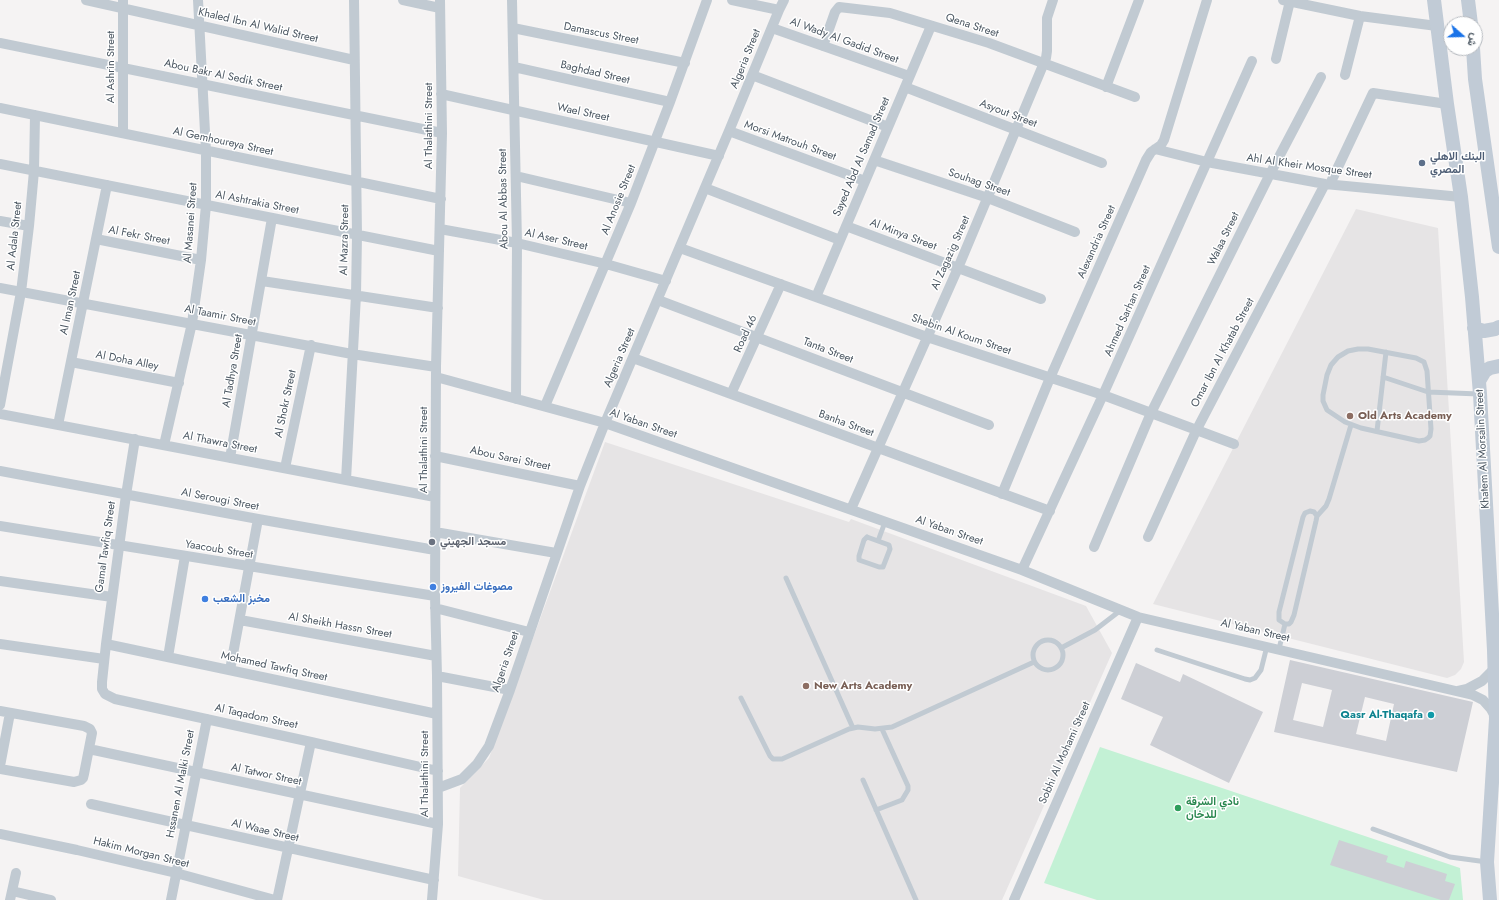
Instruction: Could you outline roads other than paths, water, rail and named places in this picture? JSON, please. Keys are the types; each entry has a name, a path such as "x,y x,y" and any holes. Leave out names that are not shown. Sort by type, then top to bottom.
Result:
{"main road":[{"name":"Khatem Al Morsalin Street","path":"1434,0 1447,104 1461,197 1479,388 1496,719 1487,862 1490,900"},
{"path":"1468,0 1469,16"},
{"path":"1474,56 1475,79 1499,247"},
{"path":"1474,328 1484,331 1499,327"},
{"path":"1479,388 1485,371 1499,366"}],"street":[{"name":"Khaled Ibn Al Walid Street","path":"86,0 123,4 199,25 354,60"},
{"name":"Al Masanei Street","path":"164,445 192,322 201,260 206,205 206,151 198,0"},
{"name":"Al Mazra Street","path":"346,480 356,295 357,235 354,0"},
{"path":"403,0 440,4"},
{"name":"Abou Al Abbas Street","path":"512,0 517,243 516,399"},
{"name":"Al Anosie Street","path":"545,406 631,203 685,63 707,0"},
{"path":"732,0 778,10"},
{"name":"Algeria Street","path":"438,788 462,779 477,764 489,746 510,690 580,486 605,423 719,156 778,10 784,0"},
{"name":"Al Zagazig Street","path":"851,510 958,268 1043,64 1047,51 1048,18 1053,0"},
{"path":"1106,87 1139,0"},
{"name":"Alexandria Street","path":"1002,494 1050,378 1146,160 1164,140 1207,0"},
{"path":"1276,59 1286,1 1360,16 1437,26"},
{"name":"Al Ashrin Street","path":"123,4 123,134"},
{"name":"Al Thalathini Street","path":"432,900 438,824 435,608 435,456 442,133 440,4"},
{"name":"Qena Street","path":"823,46 835,12 839,7 890,13 989,43 1135,97"},
{"path":"1345,75 1360,16"},
{"name":"Sayed Abd Al Samad Street","path":"816,297 930,26"},
{"name":"Damascus Street","path":"513,28 685,63"},
{"name":"Al Wady Al Gadid Street","path":"772,28 909,76"},
{"name":"Abou Bakr Al Sedik Street","path":"0,43 442,133"},
{"name":"Ahmed Sarhan Street","path":"1022,570 1103,395 1252,61"},
{"name":"Baghdad Street","path":"514,68 670,102"},
{"path":"752,75 888,127"},
{"name":"Walaa Street","path":"1094,547 1152,413 1270,174 1321,77"},
{"name":"Asyout Street","path":"905,87 1102,163"},
{"name":"Omar Ibn Al Khatab Street","path":"1148,537 1196,431 1327,184 1373,93 1447,104"},
{"name":"Wael Street","path":"441,94 719,156"},
{"name":"Al Gemhoureya Street","path":"0,108 441,199"},
{"name":"Al Adala Street","path":"0,406 21,292 29,226 34,171 35,115"},
{"name":"Morsi Matrouh Street","path":"729,131 865,181"},
{"name":"Ahl Al Kheir Mosque Street","path":"1155,149 1207,162 1327,184 1461,197"},
{"name":"Souhag Street","path":"874,160 988,198 1075,232"},
{"name":"Al Ashtrakia Street","path":"0,164 439,251"},
{"path":"516,176 631,203"},
{"name":"Al Iman Street","path":"58,425 107,185"},
{"path":"705,188 840,240"},
{"name":"Al Tadhya Street","path":"230,458 272,218"},
{"path":"0,221 29,226"},
{"name":"Al Minya Street","path":"846,226 1041,299"},
{"name":"Al Aser Street","path":"440,229 517,243 606,264 666,282"},
{"name":"Al Fekr Street","path":"96,239 201,260"},
{"name":"Shebin Al Koum Street","path":"680,248 927,337 1103,395 1234,444"},
{"path":"262,281 438,308"},
{"name":"Road 46","path":"731,394 782,284"},
{"name":"Al Taamir Street","path":"0,288 192,322 352,354 436,367"},
{"name":"Tanta Street","path":"658,300 989,425"},
{"name":"Al Shokr Street","path":"285,468 311,346"},
{"name":"Banha Street","path":"633,358 1050,512"},
{"name":"Al Doha Alley","path":"71,362 179,382"},
{"name":"Al Yaban Street","path":"436,377 605,423 1022,570 1138,616 1473,695 1483,700 1496,719"},
{"name":"Al Thawra Street","path":"0,414 435,496"},
{"name":"Gamal Tawfiq Street","path":"104,659 118,546 135,439"},
{"name":"Abou Sarei Street","path":"435,456 580,486"},
{"name":"Al Serougi Street","path":"0,472 435,550"},
{"path":"230,670 258,519"},
{"name":"Yaacoub Street","path":"0,526 435,596"},
{"path":"435,532 556,554"},
{"path":"168,657 185,556"},
{"path":"0,581 112,597"},
{"path":"435,608 529,632"},
{"name":"Sobhi Al Mohami Street","path":"1014,900 1138,616"},
{"name":"Al Sheikh Hassn Street","path":"240,620 436,656"},
{"path":"0,644 104,659"},
{"name":"Mohamed Tawfiq Street","path":"106,644 437,714"},
{"name":"Al Taqadom Street","path":"104,659 102,689 105,694 110,697 438,771"},
{"path":"1458,691 1467,689 1482,681 1494,669"},
{"path":"437,676 510,690"},
{"path":"0,766 5,712 88,727 92,733 84,778 77,781 0,770"},
{"name":"Hssanen Al Malki Street","path":"170,900 207,719"},
{"path":"276,900 312,742"},
{"name":"Al Tatwor Street","path":"89,749 438,824"},
{"name":"Al Waae Street","path":"91,804 434,880"},
{"name":"Hakim Morgan Street","path":"0,834 176,873 276,900"},
{"path":"16,873 11,896 51,900"}],"lane":[{"path":"1358,349 1386,352 1421,359 1426,366 1428,392 1431,432 1426,440 1419,441 1351,425 1331,413 1324,405 1323,395 1327,375 1331,365 1348,351 1358,349"},
{"path":"1377,431 1386,352"},
{"path":"1383,377 1428,392 1479,388"},
{"path":"1317,516 1314,512 1310,511 1305,513 1303,517 1279,612 1279,620 1285,624 1289,624 1291,622 1294,615 1317,516 1322,511 1329,499 1351,425"},
{"path":"878,541 885,522"},
{"path":"865,538 878,541 888,544 890,547 884,565 881,568 860,561 858,558 865,538"},
{"path":"786,578 853,728"},
{"path":"1061,648 1095,630 1122,609"},
{"path":"1279,649 1285,624"},
{"path":"1043,641 1053,641 1061,648 1062,658 1057,667 1046,670 1041,669 1034,662 1033,652 1039,643 1043,641"},
{"path":"1158,650 1250,680 1255,678 1261,670 1267,646"},
{"path":"741,698 770,756 773,759 782,759 849,729 882,729 892,727 1034,662"},
{"path":"876,810 902,800 908,790 908,786 882,729"},
{"path":"863,780 916,900"},
{"path":"1373,829 1450,857 1487,862"}],"place":[{"name":"البنك الاهلي المصري","path":"1422,163"},
{"name":"Old Arts Academy","path":"1350,416"},
{"name":"مسجد الجهيني","path":"432,542"},
{"name":"مصوغات الفيروز","path":"433,587"},
{"name":"مخبز الشعب","path":"205,599"},
{"name":"New Arts Academy","path":"806,686"},
{"name":"Qasr Al-Thaqafa","path":"1431,715"},
{"name":"نادي الشرقة للدخان","path":"1178,808"}]}
